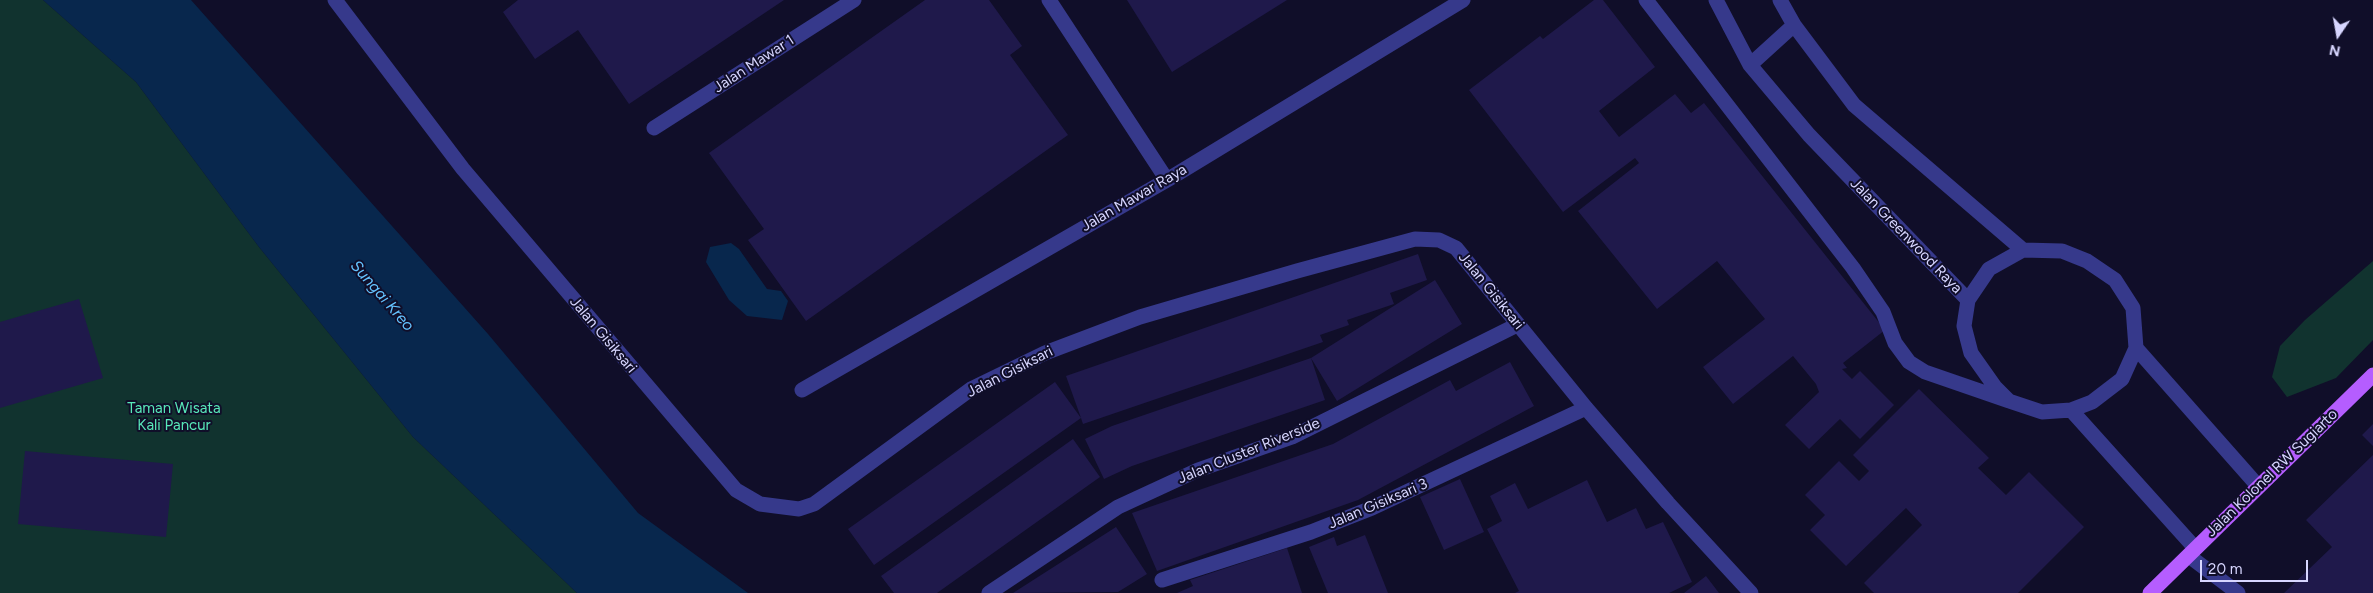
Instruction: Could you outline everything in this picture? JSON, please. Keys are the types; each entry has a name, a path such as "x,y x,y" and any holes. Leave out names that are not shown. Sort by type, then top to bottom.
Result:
{"main road":[{"name":"Jalan Kolonel RW Sugiarto","path":"2150,593 2373,375"}],"street":[{"name":"Jalan Gisiksari","path":"336,0 463,169 736,490 760,504 798,509 814,504 971,389 1045,353 1140,318 1415,239 1439,240 1456,248 1586,408 1668,503 1751,593"},
{"name":"Jalan Mawar 1","path":"654,128 854,0"},
{"path":"1049,0 1167,180"},
{"name":"Jalan Mawar Raya","path":"802,390 1167,180 1463,0"},
{"path":"1646,0 1853,268 1883,312 1895,343 1909,362 1925,372 2009,401"},
{"name":"Jalan Greenwood Raya","path":"1716,0 1750,65 1817,145 1968,300 1964,326 1971,353 1994,387 2009,401 2042,412 2071,410"},
{"path":"1780,0 1794,26 1854,105 2023,250"},
{"path":"1750,65 1794,26"},
{"path":"1968,300 1989,269 2023,250 2062,251 2087,261 2115,280 2133,308 2136,348 2122,379 2092,402 2071,410 2192,552 2238,593"},
{"name":"Jalan Cluster Riverside","path":"989,593 1118,507 1198,470 1292,437 1518,325"},
{"path":"2136,348 2258,486"},
{"name":"Jalan Gisiksari 3","path":"1162,580 1311,532 1372,508 1586,408"}],"green space":[{"name":"Taman Wisata Kali Pancur","path":"0,0 43,0 136,82 259,247 413,437 577,593 0,593"},
{"path":"2373,261 2373,340 2336,378 2287,397 2272,377 2280,346 2305,320"}],"water":[{"name":"Sungai Kreo","path":"43,0 191,0 488,334 638,513 748,593 577,593 413,437 259,247 136,82"},
{"path":"731,243 739,249 767,289 781,291 788,301 782,320 747,316 729,300 706,262 710,247"}],"building":[{"path":"518,0 784,0 629,104 578,30 535,59 503,12"},
{"path":"925,0 989,0 1022,46 1010,55 1068,135 806,321 748,240 764,229 709,153"},
{"path":"1127,0 1287,0 1172,72"},
{"path":"1594,0 1603,0 1655,67 1599,111 1619,137 1675,94 1691,113 1704,103 1885,330 1843,363 1847,368 1842,369 1852,379 1860,371 1894,405 1860,439 1840,419 1809,449 1785,425 1819,392 1816,384 1793,356 1733,404 1703,367 1765,319 1717,261 1657,309 1578,211 1639,163 1635,158 1563,212 1469,90 1540,36 1543,39"},
{"path":"1418,254 1427,280 1390,293 1394,304 1347,320 1349,325 1320,335 1323,342 1083,424 1066,376"},
{"path":"1435,280 1462,324 1337,401 1311,358"},
{"path":"79,299 103,378 0,408 0,322"},
{"path":"1311,358 1325,400 1132,466 1104,479 1085,439 1112,426"},
{"path":"1510,362 1534,406 1358,500 1157,571 1132,513 1333,444 1450,380 1456,391"},
{"path":"1055,382 1081,418 874,565 848,529"},
{"path":"1919,389 1989,458 1978,468 2006,495 2029,472 2084,527 2018,593 1874,593 1864,583 1922,525 1906,508 1846,566 1810,530 1825,515 1805,495 1839,461 1859,481 1869,471 1853,455"},
{"path":"2373,424 2373,446 2362,435"},
{"path":"1073,439 1100,477 937,593 894,593 881,576"},
{"path":"25,451 173,464 166,537 18,524"},
{"path":"2373,455 2373,593 2284,593 2332,547 2306,520"},
{"path":"1460,479 1484,532 1444,550 1420,497"},
{"path":"1587,480 1607,522 1636,508 1646,529 1663,522 1692,582 1669,593 1515,593 1519,591 1487,529 1502,521 1490,496 1515,483 1528,509"},
{"path":"1116,527 1147,574 1118,592 1013,593"},
{"path":"1365,535 1388,593 1328,593 1309,547 1334,537 1337,546"},
{"path":"1287,548 1302,593 1177,593 1193,586 1190,580"},
{"path":"1706,576 1719,593 1684,593"}]}
